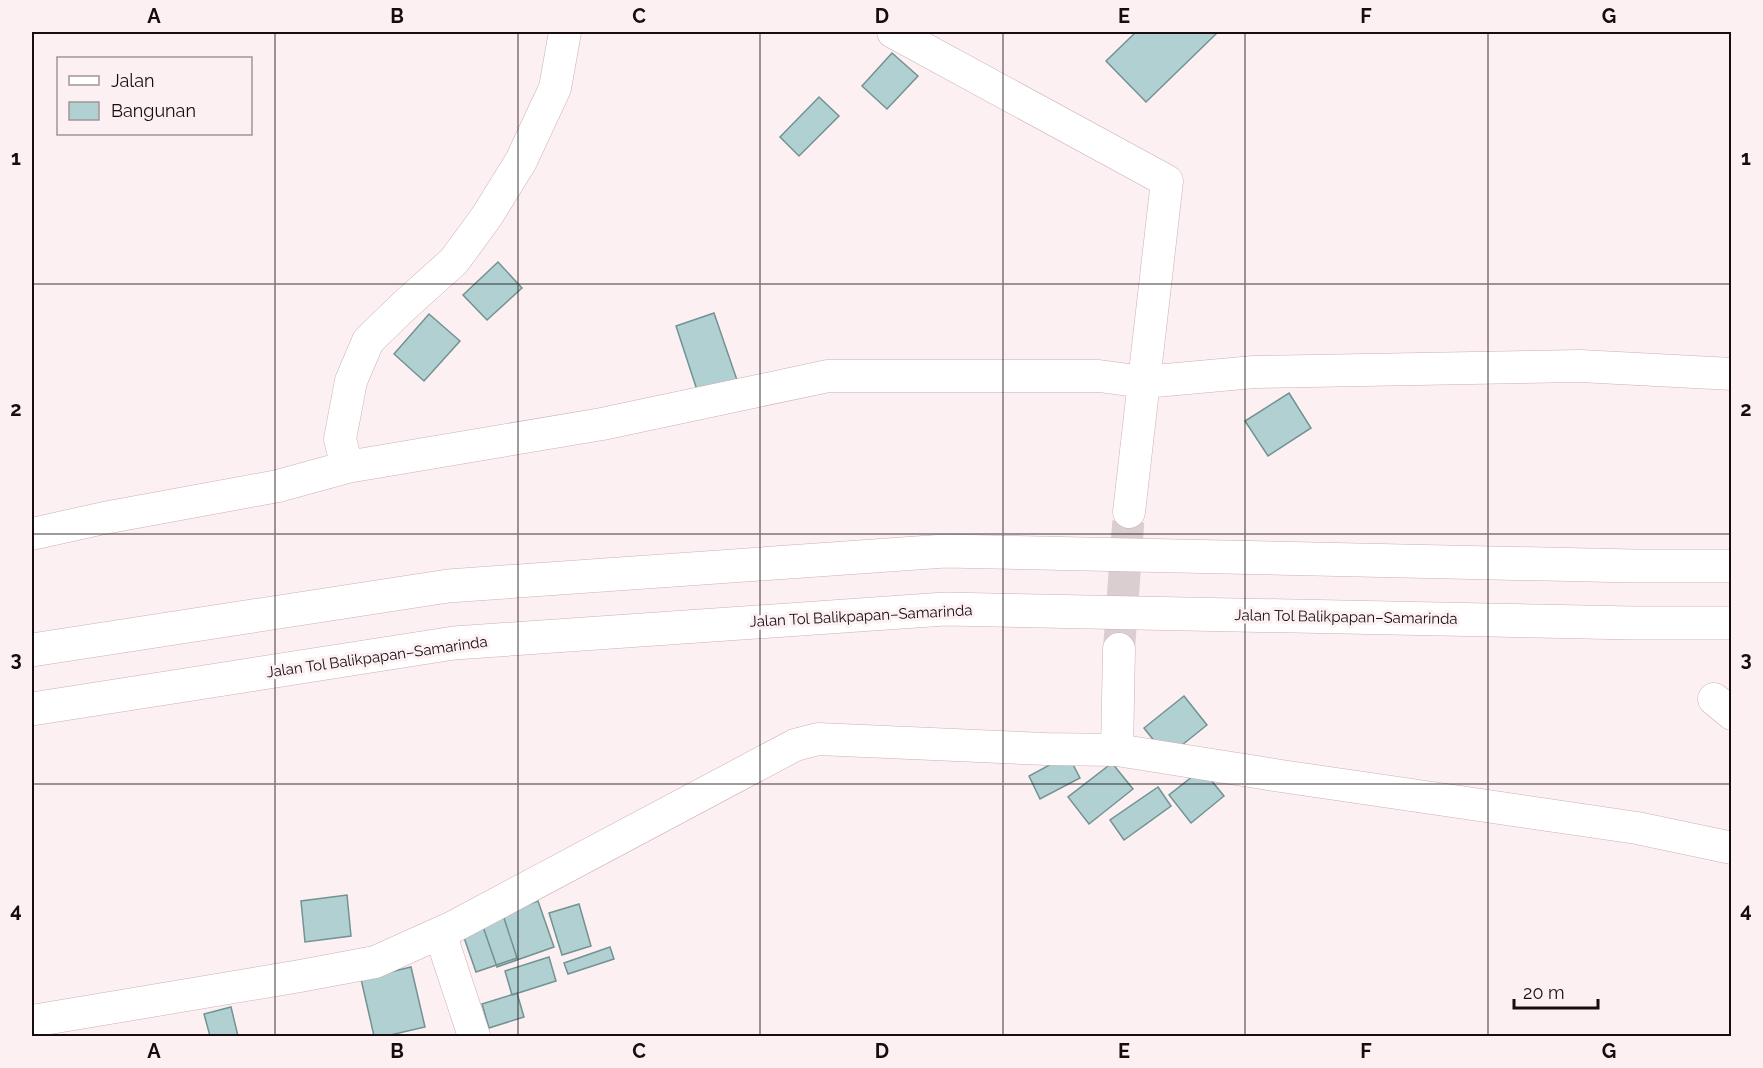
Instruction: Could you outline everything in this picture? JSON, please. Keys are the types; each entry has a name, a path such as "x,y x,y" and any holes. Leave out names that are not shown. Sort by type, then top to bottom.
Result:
{"highway":[{"path":"32,650 448,586 945,551 1731,566"},
{"name":"Jalan Tol Balikpapan–Samarinda","path":"32,709 454,643 945,609 1731,623"}],"street":[{"path":"347,466 340,439 351,381 368,341 454,261 487,216 521,161 555,88 565,32"},
{"path":"893,32 1167,181 1129,512"},
{"path":"32,534 104,518 278,486 347,466 602,424 828,376 1099,376 1144,382 1254,372 1580,366 1731,374"},
{"path":"1117,750 1119,649"},
{"path":"32,1021 375,962 440,933 785,750 811,741 842,738 1046,749 1117,750 1637,828 1731,848"},
{"path":"440,933 474,1036"}],"building":[{"path":"1136,32 1218,32 1146,102 1106,61"},
{"path":"892,53 918,76 887,109 862,86"},
{"path":"819,97 839,116 799,156 780,137"},
{"path":"498,262 522,288 487,320 463,295"},
{"path":"714,313 737,380 698,393 676,326"},
{"path":"429,314 460,341 424,381 394,354"},
{"path":"1289,393 1311,428 1268,456 1245,421"},
{"path":"1184,696 1207,725 1167,757 1144,728"},
{"path":"1068,755 1080,778 1040,799 1029,776"},
{"path":"1112,763 1133,789 1089,824 1068,797"},
{"path":"1202,769 1224,796 1191,823 1169,795"},
{"path":"1158,787 1171,806 1124,840 1110,820"},
{"path":"347,895 351,936 305,942 301,901"},
{"path":"538,901 554,947 497,967 481,921"},
{"path":"579,904 591,946 562,955 549,913"},
{"path":"503,915 517,958 476,972 461,929"},
{"path":"610,947 614,959 568,974 564,963"},
{"path":"549,957 556,981 512,995 505,971"},
{"path":"411,967 425,1027 386,1036 374,1036 361,979"},
{"path":"517,993 524,1017 489,1028 482,1004"},
{"path":"231,1007 238,1036 210,1036 204,1014"}],"tunnel":[{"path":"1119,649 1129,512"}]}
